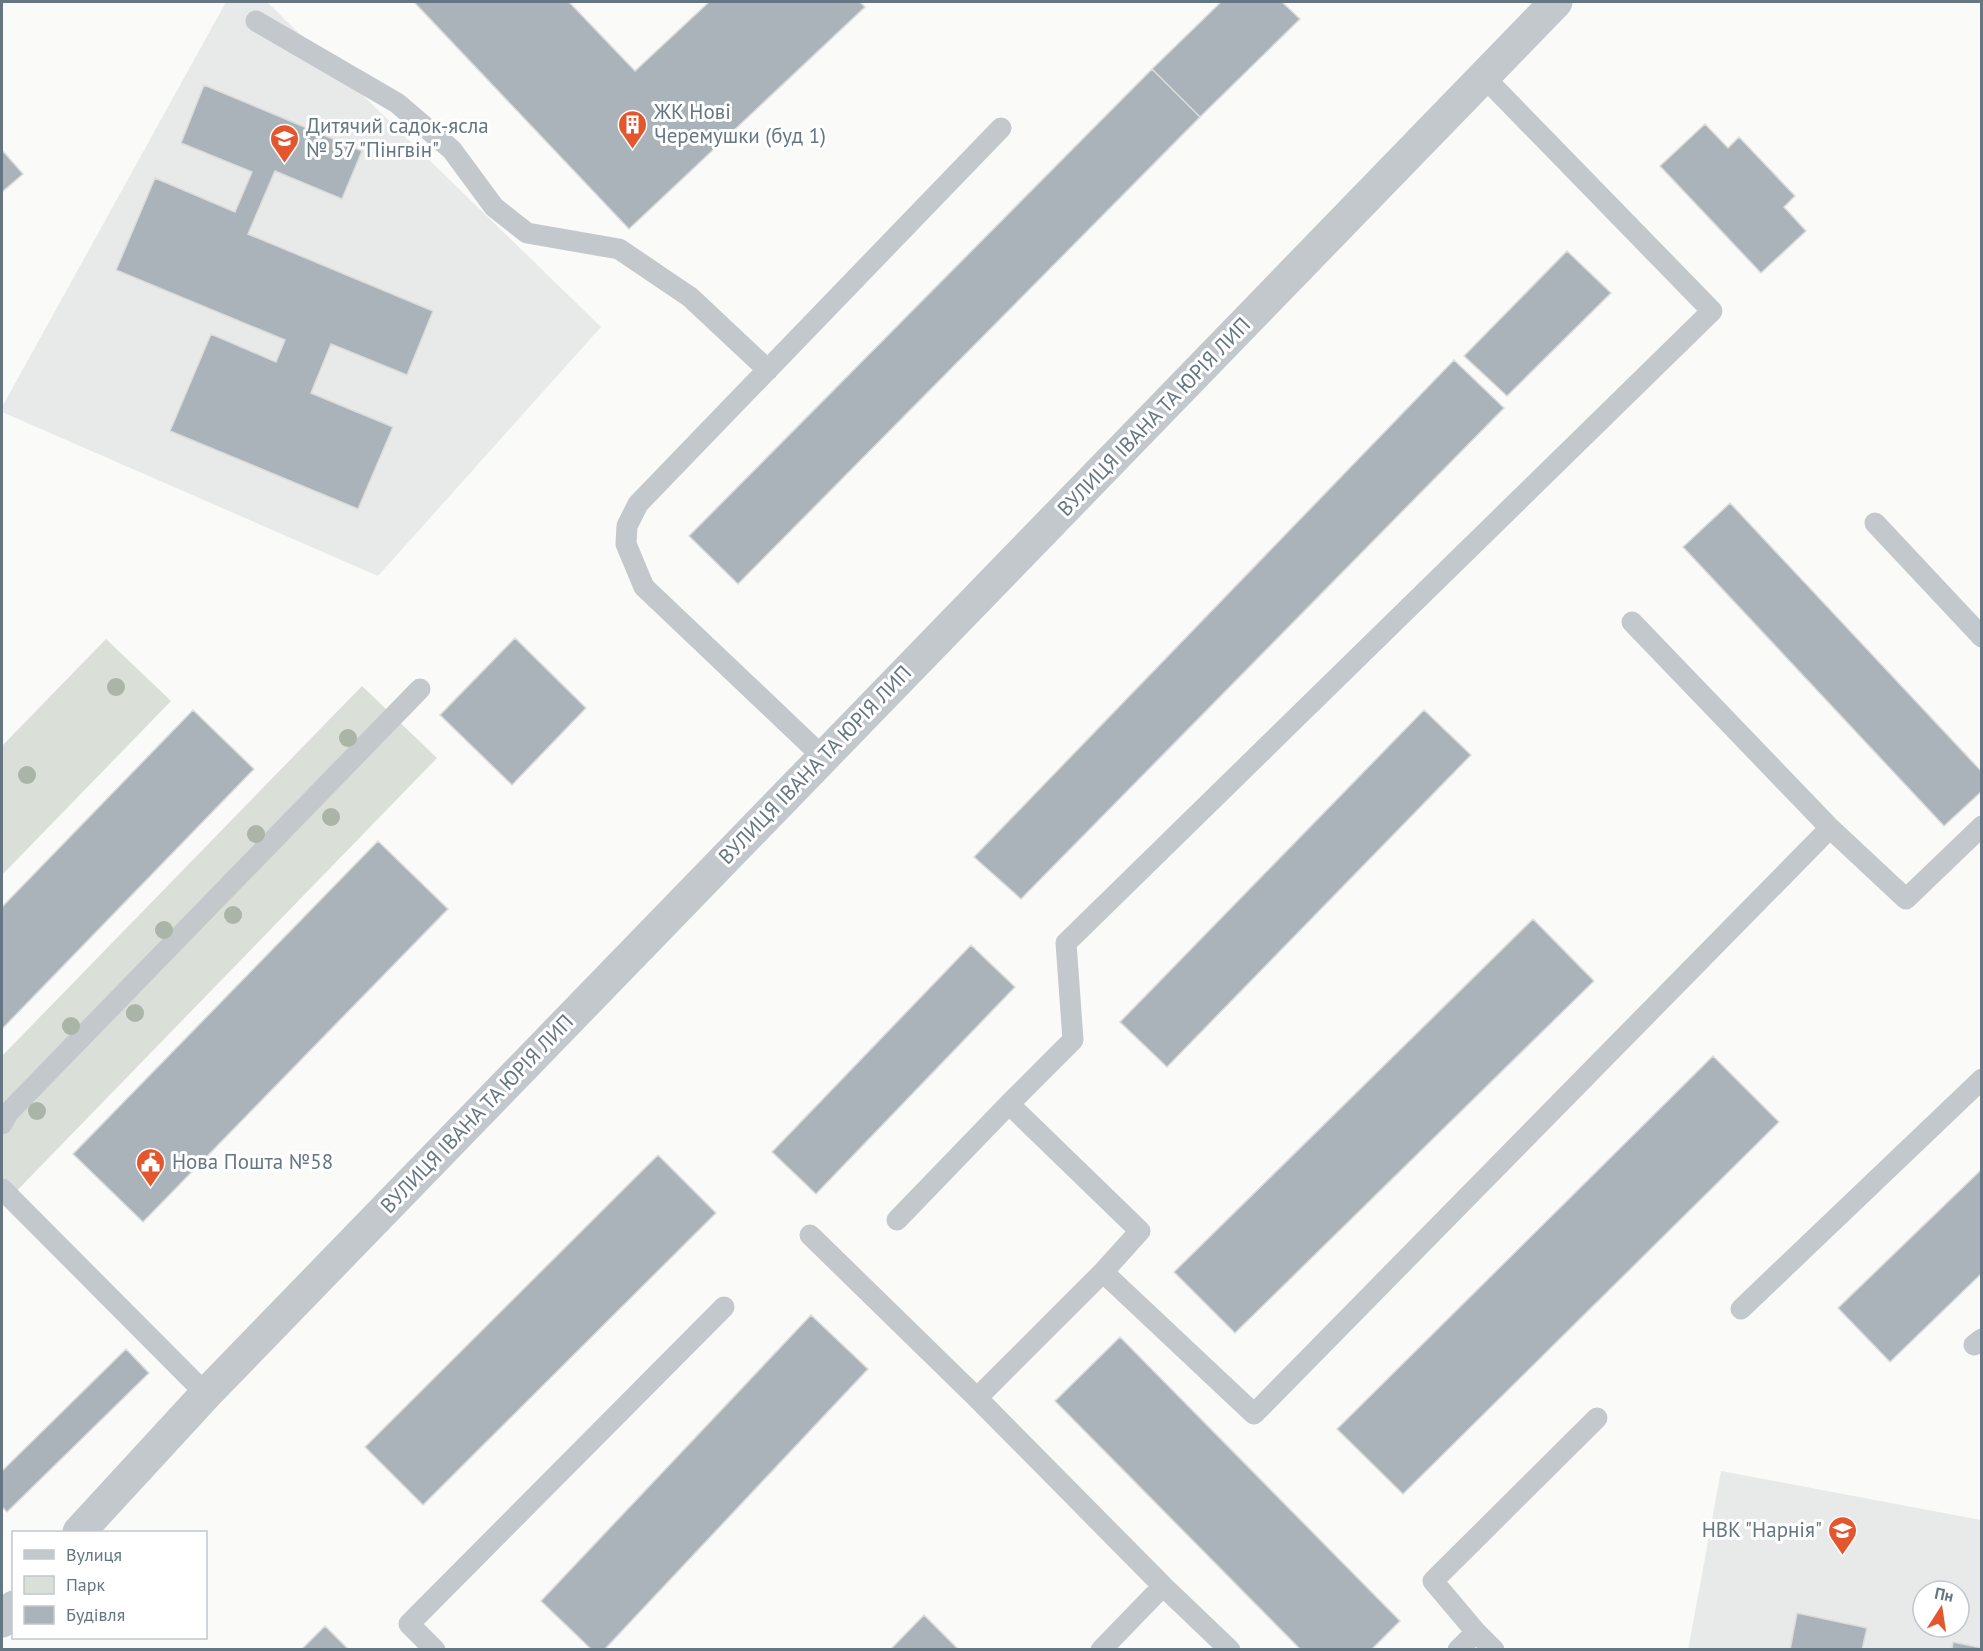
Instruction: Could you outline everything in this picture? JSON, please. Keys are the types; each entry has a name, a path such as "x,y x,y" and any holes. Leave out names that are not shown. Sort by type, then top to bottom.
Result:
{"street":[{"name":"ВУЛИЦЯ ІВАНА ТА ЮРІЯ ЛИП","path":"81,1531 206,1394 1556,2"},
{"path":"2,1621 12,1609"}],"lane":[{"path":"256,21 397,103 452,150 494,207 527,233 619,249 690,297 768,370"},
{"path":"897,1220 1073,1040 1066,943 1712,311 1484,77"},
{"path":"823,757 645,587 626,544 627,526 638,504 1001,128"},
{"path":"1875,523 1982,637"},
{"path":"1632,622 1830,828 1906,899 1982,826"},
{"path":"2,1124 8,1113 420,689"},
{"path":"1103,1272 1254,1414 1830,828"},
{"path":"1741,1309 1982,1079"},
{"path":"977,1398 1103,1272 1140,1231 1009,1104"},
{"path":"2,1189 206,1394"},
{"path":"810,1235 1230,1650"},
{"path":"435,1650 409,1624 724,1307"},
{"path":"1494,1650 1432,1581 1597,1418"},
{"path":"1101,1650 1163,1586"},
{"path":"1458,1650 1476,1632"}],"shaded area":[{"name":"Дитячий садок-ясла № 57 \"Пінгвін\"","path":"226,2 267,2 601,327 378,576 2,412 2,407"},
{"name":"НВК \"Нарнія\"","path":"1721,1471 1981,1520 1981,1649 1688,1650"}],"green space":[{"path":"106,639 171,701 2,875 2,746"},
{"path":"362,686 437,758 2,1206 2,1056"}],"building":[{"name":"ЖК Нові Черемушки (буд 1)","path":"414,2 569,2 635,71 709,2 860,2 865,7 629,229"},
{"path":"1221,2 1282,2 1300,19 1200,117 1152,69"},
{"path":"1152,69 1200,117 738,584 689,536"},
{"path":"204,85 362,151 342,199 275,171 248,234 433,311 407,375 331,344 311,393 393,427 358,509 170,431 211,334 276,362 285,340 116,270 155,178 235,212 252,172 181,143"},
{"path":"1705,124 1728,148 1739,137 1795,196 1784,207 1806,231 1761,273 1660,166"},
{"path":"2,150 23,174 2,192"},
{"path":"1567,251 1611,293 1507,396 1464,356"},
{"path":"1454,360 1504,408 1021,899 974,857"},
{"path":"1730,503 1982,772 1982,791 1944,826 1683,547"},
{"path":"515,638 586,708 512,785 440,715"},
{"path":"193,710 254,769 2,1029 2,907"},
{"path":"1424,710 1471,755 1167,1067 1120,1022"},
{"path":"378,841 448,909 143,1222 73,1154"},
{"path":"1533,919 1594,981 1235,1333 1174,1272"},
{"path":"971,945 1015,987 816,1194 772,1152"},
{"path":"1713,1056 1779,1122 1403,1494 1337,1429"},
{"path":"658,1155 716,1213 423,1505 365,1447"},
{"path":"1982,1169 1982,1273 1890,1362 1838,1308"},
{"path":"811,1315 868,1369 604,1650 592,1650 541,1601"},
{"path":"1120,1337 1400,1621 1371,1650 1301,1650 1055,1401"},
{"path":"126,1349 149,1373 7,1512 2,1507 2,1471"},
{"path":"1797,1613 1867,1628 1862,1650 1790,1650"},
{"path":"924,1615 959,1650 890,1650"},
{"path":"325,1626 349,1650 301,1650"},
{"path":"1953,1642 1982,1648 1982,1650 1952,1650"}],"place":[{"name":"ЖК Нові Черемушки (буд 1)","path":"633,150"},
{"name":"Дитячий садок-ясла № 57 \"Пінгвін\"","path":"285,164"},
{"name":"Нова Пошта №58","path":"151,1188"},
{"name":"НВК \"Нарнія\"","path":"1843,1556"}]}
